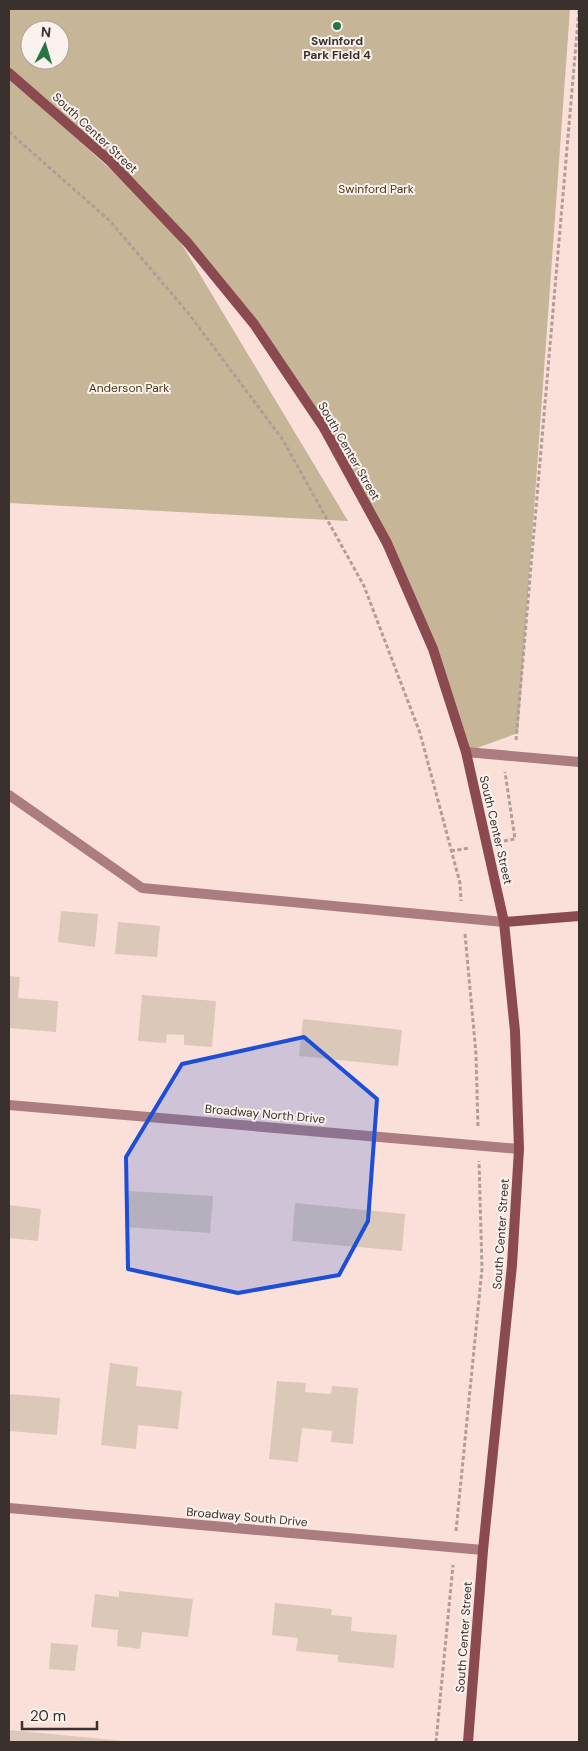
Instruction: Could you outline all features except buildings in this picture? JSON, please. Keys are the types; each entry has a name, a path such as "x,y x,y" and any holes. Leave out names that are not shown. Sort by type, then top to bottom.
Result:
{"main road":[{"name":"South Center Street","path":"9,73 110,161 176,230 254,324 324,428 386,543 433,649 466,752 504,922 515,1031 519,1149 512,1264 483,1550 468,1742"},
{"path":"504,922 579,916"}],"street":[{"path":"466,752 579,762"},
{"path":"9,795 142,888 504,922"},
{"name":"Broadway North Drive","path":"9,1104 519,1149"},
{"name":"Broadway South Drive","path":"9,1508 483,1550"}],"path":[{"path":"513,756 520,713 579,9"}],"highlighted area":[{"path":"304,1037 377,1099 368,1221 339,1275 238,1293 128,1269 126,1157 182,1064"}],"green space":[{"name":"Swinford Park","path":"9,9 570,9 518,733 466,752 433,649 387,543 324,428 254,323 172,228 348,521 9,503 9,77 163,217 9,73"}],"place":[{"name":"Swinford Park Field 4","path":"337,26"}],"park label":[{"name":"Anderson Park","path":"129,388"}]}
